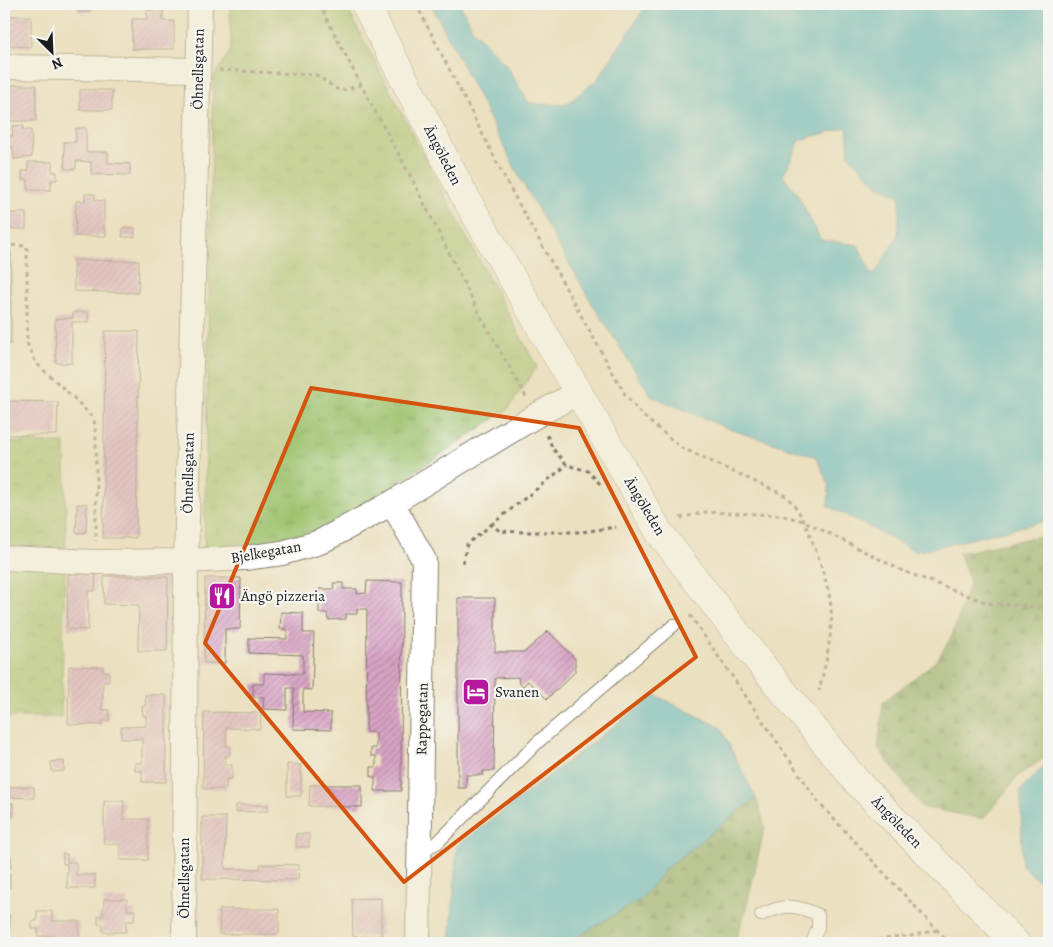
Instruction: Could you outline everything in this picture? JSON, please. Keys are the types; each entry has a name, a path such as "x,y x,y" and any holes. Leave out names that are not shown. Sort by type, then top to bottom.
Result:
{"main road":[{"name":"Ängöleden","path":"365,4 464,195 659,532 753,654 857,782 1016,943"}],"street":[{"name":"Öhnellsgatan","path":"184,943 186,561 200,4"},
{"path":"4,66 198,70"},
{"name":"Bjelkegatan","path":"4,558 96,562 186,561 245,558 282,553 320,542 392,503 537,415 577,393"},
{"name":"Rappegatan","path":"392,503 424,560 418,943"}],"lane":[{"path":"420,850 437,843 538,742 674,625"},
{"path":"761,915 778,907 804,908 818,915 818,928 812,943"}],"path":[{"path":"416,4 510,188 626,396 643,416 682,448 786,496 796,507 804,521 822,570 831,608 827,657 819,691"},
{"path":"198,70 316,75 340,91 360,85"},
{"path":"4,244 28,246 27,343 36,363 94,419 96,438 96,562"},
{"path":"463,563 467,544 567,465"},
{"path":"677,519 706,512 780,515 804,521 903,571 988,604 1049,608"},
{"path":"491,525 500,531 524,532 582,532 616,527"},
{"path":"846,943 911,936 936,929"}],"highlighted area":[{"path":"311,388 579,428 696,657 404,882 205,643"}],"green space":[{"path":"230,4 345,4 459,223 537,367 508,409 315,539 204,552 213,78 231,50"},
{"path":"4,442 65,443 66,537 61,717 4,717"},
{"path":"1049,534 1049,755 1019,775 983,819 922,807 878,748 883,702 936,661 952,636 970,582 959,553"},
{"path":"756,798 765,826 746,909 735,943 567,943 641,899 665,869"}],"water":[{"path":"431,4 460,4 472,28 507,67 529,103 565,105 597,80 645,7 649,4 1049,4 1049,520 917,552 828,506 829,485 816,457 729,429 651,396 593,305 522,182","holes":["847,127 849,156 876,184 900,196 898,235 873,277 858,245 821,240 797,193 783,176 800,140"]},
{"path":"655,695 720,727 756,798 665,869 641,899 567,943 450,943 457,846"},
{"path":"1049,761 1049,892 1022,865 1021,790"}],"building":[{"path":"78,4 91,4 90,12 78,12"},
{"path":"147,10 163,10 163,21 174,21 174,49 132,49 132,19 147,19"},
{"path":"4,16 31,16 31,47 4,46"},
{"path":"4,85 36,85 36,121 4,121"},
{"path":"80,90 112,90 112,110 80,110"},
{"path":"23,125 23,130 31,130 32,157 14,159 13,147 7,147 6,136 13,136 12,126"},
{"path":"76,128 86,128 86,152 108,152 108,163 130,164 130,175 91,174 91,162 76,161 76,169 65,169 64,142 76,142"},
{"path":"28,162 52,162 52,172 57,172 57,180 51,180 51,190 28,190 28,180 22,180 22,171 28,171"},
{"path":"85,194 95,194 95,200 104,201 104,230 106,231 106,236 75,236 76,201 85,201"},
{"path":"4,213 26,213 26,229 4,229"},
{"path":"123,228 135,228 135,237 122,237"},
{"path":"4,252 11,252 11,344 4,344"},
{"path":"74,260 139,261 138,293 74,291"},
{"path":"73,312 88,312 89,322 72,322 72,363 56,363 55,319 73,318"},
{"path":"105,331 139,331 136,538 103,538"},
{"path":"4,401 58,402 57,435 4,435"},
{"path":"77,504 87,504 86,532 76,533"},
{"path":"68,574 96,574 95,591 88,591 88,630 67,629"},
{"path":"104,576 168,577 167,651 138,651 139,605 104,604"},
{"path":"205,578 241,578 240,629 225,629 225,663 204,663"},
{"path":"367,581 402,582 401,791 375,791 375,777 371,777 371,767 376,767 376,756 371,756 371,748 376,748 376,732 366,732 367,609 357,609 357,614 346,614 346,619 328,620 327,613 319,613 319,589 334,589 333,583 343,583 343,589 357,589 357,594 366,593"},
{"name":"Svanen","path":"458,598 495,598 495,652 525,652 548,631 575,659 575,672 547,699 528,681 523,686 519,683 518,677 495,678 494,771 483,771 483,775 466,775 466,788 458,788"},
{"path":"281,612 303,613 303,633 314,633 312,690 303,689 303,712 331,713 331,730 293,729 294,688 287,688 287,710 263,709 264,697 253,697 253,684 264,684 264,673 303,674 303,655 249,653 249,638 287,639 287,629 280,629"},
{"path":"69,666 103,667 103,671 109,672 109,682 103,682 102,710 109,710 109,721 102,721 102,725 68,724"},
{"path":"145,695 166,695 166,782 142,782 142,771 135,771 135,763 142,763 142,739 121,739 121,727 146,726 146,716 143,716 142,706 146,706"},
{"path":"204,712 261,713 260,729 226,728 226,746 230,746 229,756 225,756 225,765 232,765 232,779 226,779 226,789 203,789"},
{"path":"64,761 64,771 52,772 51,762"},
{"path":"287,764 301,765 301,796 287,796"},
{"path":"310,785 362,785 362,807 309,806"},
{"path":"4,787 34,787 34,798 4,797"},
{"path":"104,801 124,801 123,819 148,819 148,860 120,860 120,844 104,844"},
{"path":"4,803 13,803 13,817 4,817"},
{"path":"236,805 268,805 268,811 236,812"},
{"path":"202,817 226,817 225,869 260,869 260,864 299,865 298,880 202,879"},
{"path":"296,834 309,834 309,847 296,847"},
{"path":"63,854 67,854 67,862 76,862 76,875 95,875 95,888 67,888 67,864 63,864"},
{"path":"4,856 11,856 11,868 4,868"},
{"path":"4,873 10,873 10,887 4,887"},
{"path":"381,898 381,936 353,937 352,899"},
{"path":"104,899 127,899 127,910 135,910 134,921 126,921 126,932 103,932 103,924 98,924 98,916 103,916"},
{"path":"220,909 279,909 279,934 219,934"},
{"path":"37,911 52,911 52,921 79,921 79,943 55,943 55,936 38,936 38,929 32,929 32,921 37,921"},
{"path":"4,914 9,914 9,931 4,931"}],"place":[{"name":"Ängö pizzeria","path":"222,596"},
{"name":"Svanen","path":"476,692"}]}
